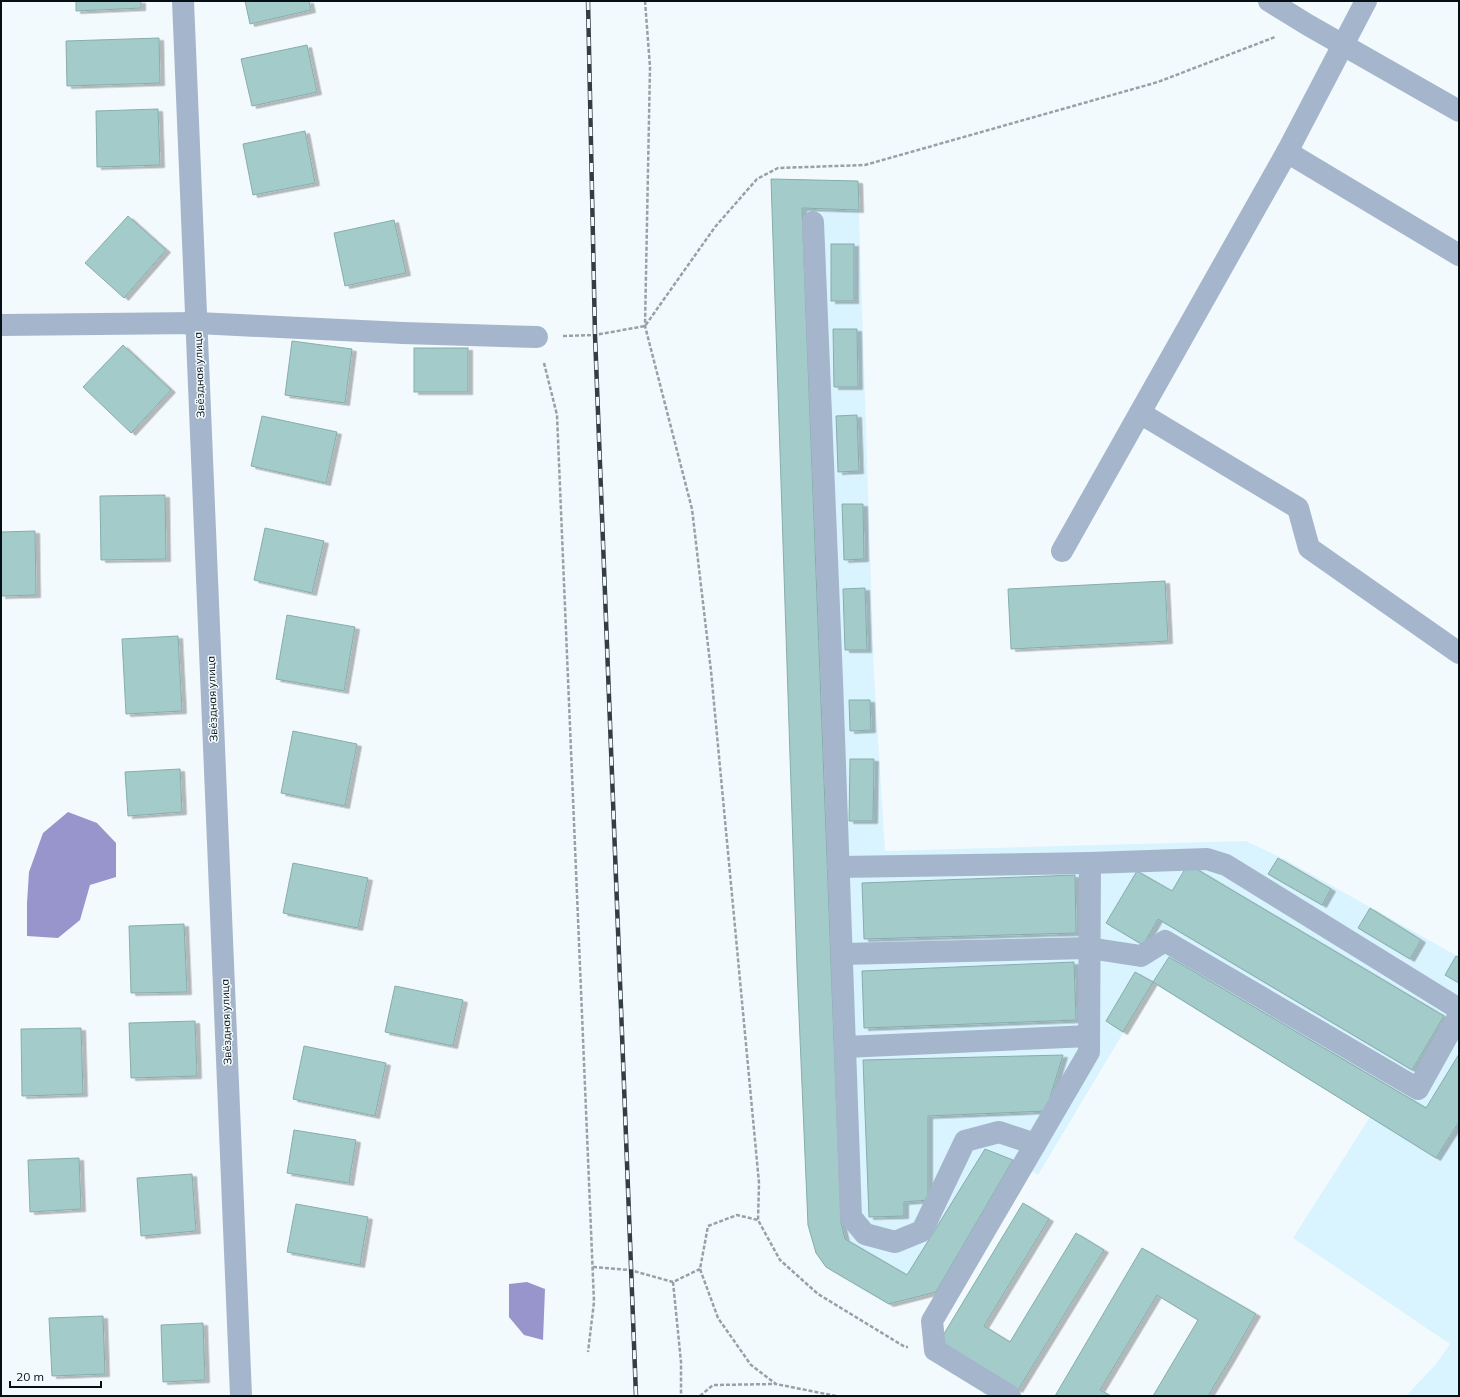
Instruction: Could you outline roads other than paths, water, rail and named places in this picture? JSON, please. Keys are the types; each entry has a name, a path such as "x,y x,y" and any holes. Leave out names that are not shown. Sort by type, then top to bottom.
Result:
{"street":[{"name":"Звёздная улица","path":"183,1 241,1396"},
{"path":"1269,1 1308,25 1459,111"},
{"path":"1062,551 1287,152 1366,1"},
{"path":"1287,152 1459,255"},
{"path":"813,222 851,1217 865,1234 895,1242 922,1231 965,1141 999,1132 1035,1144"},
{"path":"1,325 197,323 403,333 537,337"},
{"path":"1140,413 1298,508 1310,548 1459,653"},
{"path":"838,867 1090,863 1207,859 1226,865 1459,1010"},
{"path":"1010,1396 935,1350 932,1321 1089,1052 1090,863"},
{"path":"842,954 1089,948 1141,956 1165,941 1418,1089 1459,1015"},
{"path":"845,1046 1089,1036"}],"railway":[{"path":"588,1 595,335 636,1396"}]}
